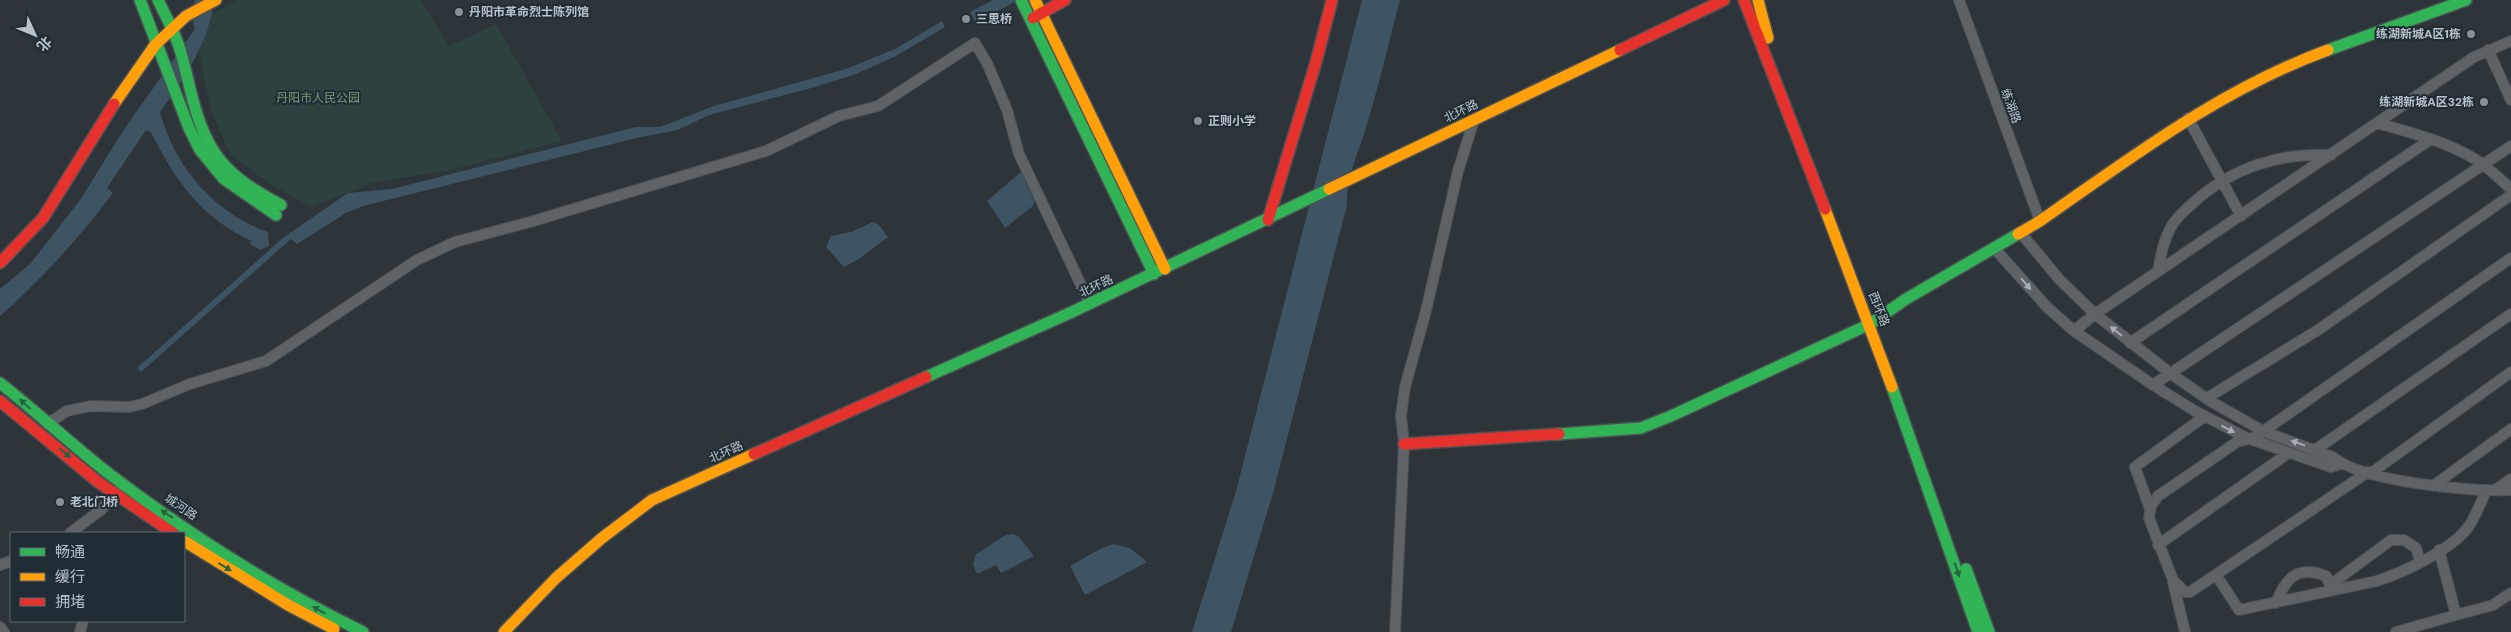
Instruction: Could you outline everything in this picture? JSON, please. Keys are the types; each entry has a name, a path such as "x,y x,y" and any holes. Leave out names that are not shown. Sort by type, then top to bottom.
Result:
{"street":[{"path":"140,0 167,67 186,123 200,151 214,168 244,196 278,210 224,165 209,146 200,126 179,48 158,0"},
{"path":"0,263 43,218 114,102 157,42 186,16 216,0"},
{"path":"1035,0 1159,271"},
{"path":"1030,20 1066,0"},
{"path":"1268,220 1316,62 1332,0"},
{"name":"北环路","path":"504,632 556,578 602,538 652,500 1090,304 1288,211 1724,0"},
{"name":"西环路","path":"1744,0 1873,322 1978,632"},
{"name":"西环路","path":"1758,0 1770,44 1989,632"},
{"name":"练湖路","path":"1959,0 2040,221"},
{"path":"1404,444 1641,428 1745,383 1873,322 1906,299 2040,221 2188,118 2248,84 2303,59 2466,0"},
{"path":"1022,2 1159,271"},
{"path":"2074,331 2095,314 2474,57 2511,42"},
{"path":"47,424 67,411 91,406 129,407 142,404 190,384 266,361 410,265 455,242 530,222 766,151 839,116 878,106 975,43 987,63 1007,110 1019,154 1090,304"},
{"path":"2488,50 2511,100"},
{"path":"2188,118 2220,182 2241,216"},
{"path":"1395,632 1404,444 1401,416 1405,387 1426,311 1458,172 1474,120"},
{"path":"2378,123 2431,139 2484,165 2511,189"},
{"path":"2130,343 2431,139"},
{"path":"2153,385 2511,146"},
{"path":"2158,271 2161,254 2172,225 2187,209 2220,182 2253,166 2275,159 2331,155"},
{"path":"2195,411 2209,399 2318,330 2511,195"},
{"path":"2020,232 2059,279 2095,314 2130,343 2209,399 2263,431 2334,457 2341,464 2370,473 2433,486 2490,491 2511,490"},
{"path":"1994,248 2042,303 2074,331 2153,385 2195,411 2247,438 2287,454 2331,467 2341,464"},
{"path":"2185,632 2173,580 2149,518 2150,509 2158,496 2237,442 2255,437 2511,258"},
{"path":"2315,450 2511,314"},
{"path":"2173,580 2184,592 2190,592 2370,473 2511,372"},
{"name":"城河路","path":"0,383 47,424 123,484 245,566 336,620 363,632"},
{"path":"0,401 115,494 171,532"},
{"path":"2150,509 2135,467 2205,416"},
{"path":"2433,486 2511,429"},
{"path":"2158,545 2287,454"},
{"path":"2216,575 2239,610 2377,580 2395,574 2456,539 2468,527 2490,491 2511,479"},
{"path":"71,532 101,510 123,484"},
{"path":"2276,603 2282,587 2292,576 2304,571 2317,572 2326,576 2330,585 2391,540 2404,540 2416,548 2420,561"},
{"path":"185,541 288,605 340,632"},
{"path":"2439,550 2456,615"},
{"path":"2396,632 2493,605 2511,593"},
{"path":"0,626 4,632"}],"green space":[{"name":"丹阳市人民公园","path":"237,0 421,0 449,46 496,24 562,141 450,170 372,183 311,207 270,184 230,154 210,108 194,25"}],"water":[{"path":"195,0 214,0 211,16 207,31 187,73 160,112 166,132 186,169 199,185 231,213 249,224 268,232 269,246 260,250 250,244 252,241 234,232 204,209 191,196 169,166 151,132 146,130 107,188 113,193 100,210 45,273 0,316 0,289 30,264 80,200 125,128 195,29 191,9"},
{"path":"993,0 1018,0 976,23 970,12"},
{"path":"1362,0 1400,0 1374,101 1350,178 1347,205 1273,493 1231,632 1192,632 1236,491"},
{"path":"942,21 945,27 896,56 856,74 815,87 709,115 678,130 641,137 363,206 346,213 297,244 291,239 141,372 137,368 284,237 348,193 392,189 636,127 660,127 714,106 846,69 895,49"},
{"path":"1021,172 1034,201 1033,206 1005,228 987,201"},
{"path":"873,222 878,224 888,237 859,259 844,267 826,247 831,236 851,232"},
{"path":"1013,534 1019,537 1034,556 1001,573 996,565 977,574 973,565 976,554 1006,535"},
{"path":"1113,544 1130,548 1147,562 1085,595 1070,566"}],"traffic: fast":[{"path":"140,0 189,128 200,150 224,179 276,215"},
{"path":"158,0 176,39 195,108 205,136 212,148 226,167 241,180 281,205"},
{"path":"1021,0 1154,274"},
{"path":"2328,50 2466,0"},
{"path":"926,377 1072,312 1329,189"},
{"path":"1559,434 1641,428 1671,416 1870,324 1906,299 2018,234"},
{"path":"0,383 108,473 200,539 296,597 363,632"},
{"path":"1892,387 1978,632"},
{"path":"1966,569 1989,632"}],"traffic: slow":[{"path":"114,104 155,45 186,16 216,0"},
{"path":"1035,0 1165,269"},
{"path":"1758,0 1768,38"},
{"path":"1329,189 1620,50"},
{"path":"2018,234 2040,221 2143,149 2214,104 2251,84 2328,50"},
{"path":"1825,209 1892,387"},
{"path":"504,632 556,578 602,538 652,500 754,454"},
{"path":"185,542 288,605 334,629"}],"traffic: jam":[{"path":"1033,18 1065,0"},
{"path":"1268,220 1316,62 1332,0"},
{"path":"1620,50 1724,0"},
{"path":"1744,0 1825,209"},
{"path":"0,263 43,218 114,104"},
{"path":"754,454 926,377"},
{"path":"0,401 98,482 172,532"},
{"path":"1404,444 1559,434"}],"place":[{"name":"丹阳市革命烈士陈列馆","path":"459,12"},
{"name":"三思桥","path":"966,19"},
{"name":"练湖新城A区1栋","path":"2471,34"},
{"name":"练湖新城A区32栋","path":"2484,102"},
{"name":"正则小学","path":"1198,121"},
{"name":"老北门桥","path":"60,502"}]}
